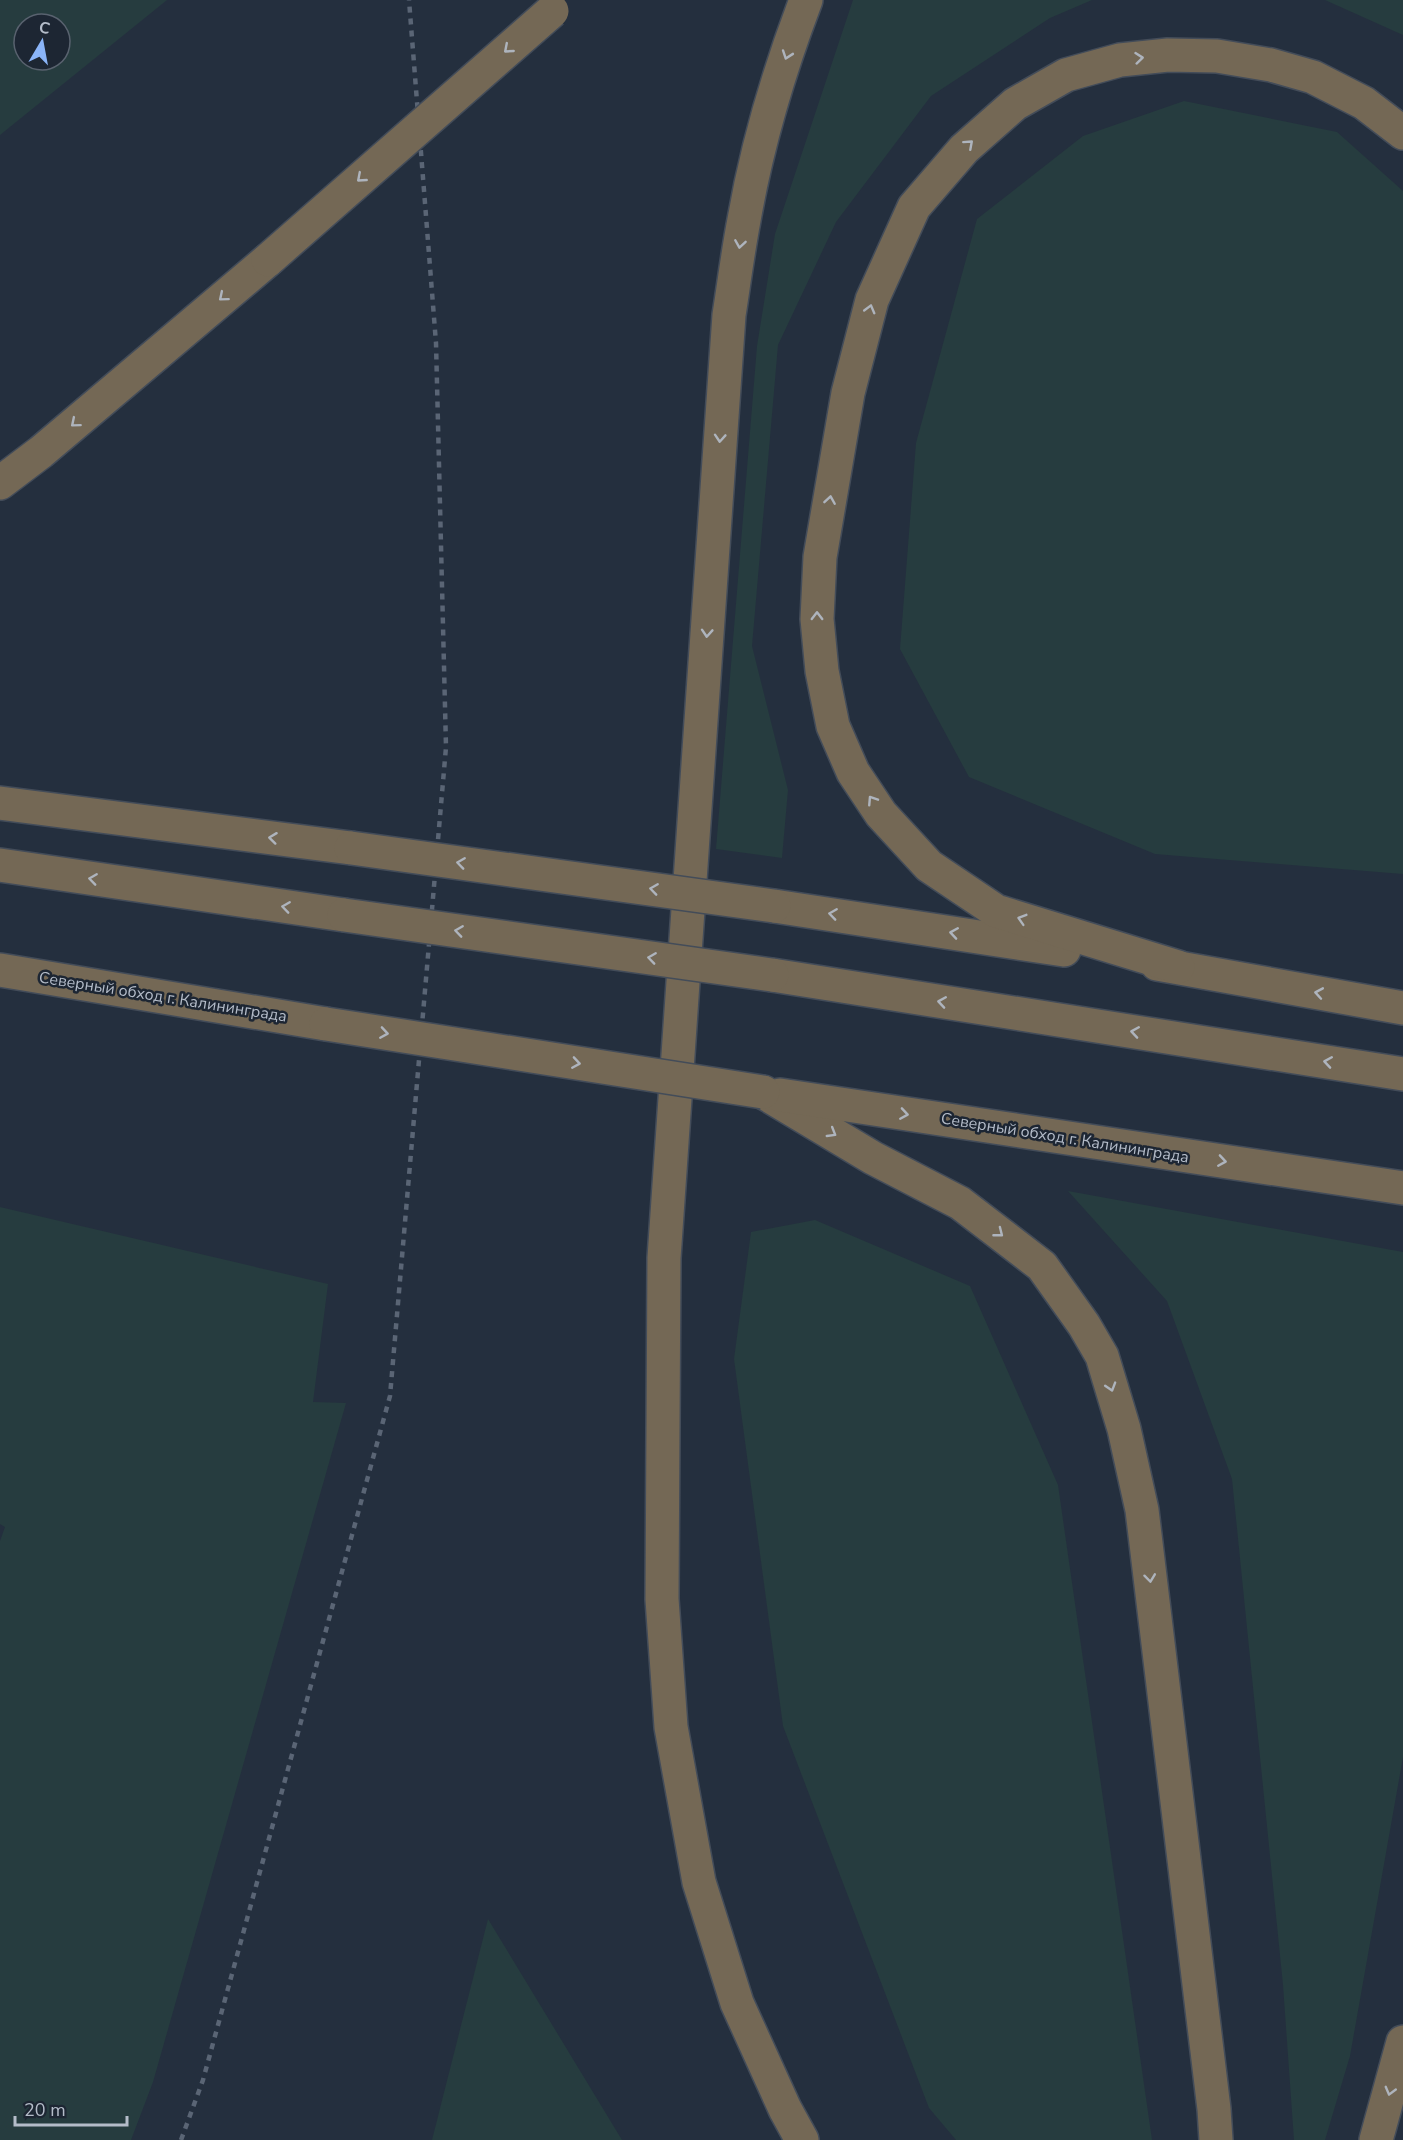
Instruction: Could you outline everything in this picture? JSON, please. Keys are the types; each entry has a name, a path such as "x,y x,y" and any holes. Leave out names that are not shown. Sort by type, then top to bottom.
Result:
{"highway":[{"path":"802,2140 785,2109 736,2003 699,1882 671,1727 662,1587 664,1258 729,315 744,219 763,134 780,73 806,0"},
{"path":"0,483 41,452 268,260 558,5"},
{"path":"1178,967 996,911 929,866 881,814 853,772 833,726 822,672 817,619 820,557 846,405 872,300 914,207 964,149 1015,104 1066,75 1120,60 1168,55 1217,56 1271,65 1312,77 1364,103 1403,133"},
{"path":"0,803 774,906 1178,967 1400,1008"},
{"path":"0,865 772,975 1394,1073"},
{"name":"Северный обход г. Калининграда","path":"0,970 326,1024 1403,1188"},
{"path":"764,1092 873,1158 960,1203 1042,1266 1084,1325 1101,1356 1124,1429 1142,1510 1216,2140"},
{"path":"1376,2140 1403,2042"}],"green space":[{"path":"0,0 167,0 0,135"},
{"path":"853,0 1092,0 1050,18 931,96 836,222 778,345 752,646 788,790 782,858 716,849 757,346 775,234"},
{"path":"1325,0 1403,0 1403,35"},
{"path":"1184,101 1337,132 1403,191 1403,874 1155,854 969,777 900,649 916,443 977,219 1083,136"},
{"path":"1068,1191 1403,1252 1403,1757 1350,2056 1325,2140 1294,2140 1283,1985 1232,1479 1167,1301"},
{"path":"0,1207 328,1284 313,1402 346,1403 153,2082 131,2140 0,2140 0,1541 5,1527 0,1524"},
{"path":"815,1220 970,1286 1058,1485 1152,2140 956,2140 929,2108 783,1726 734,1359 751,1232"},
{"path":"488,1919 622,2140 432,2140"}],"railway":[{"path":"181,2140 203,2080 390,1396 446,747 436,343 409,0"}]}
